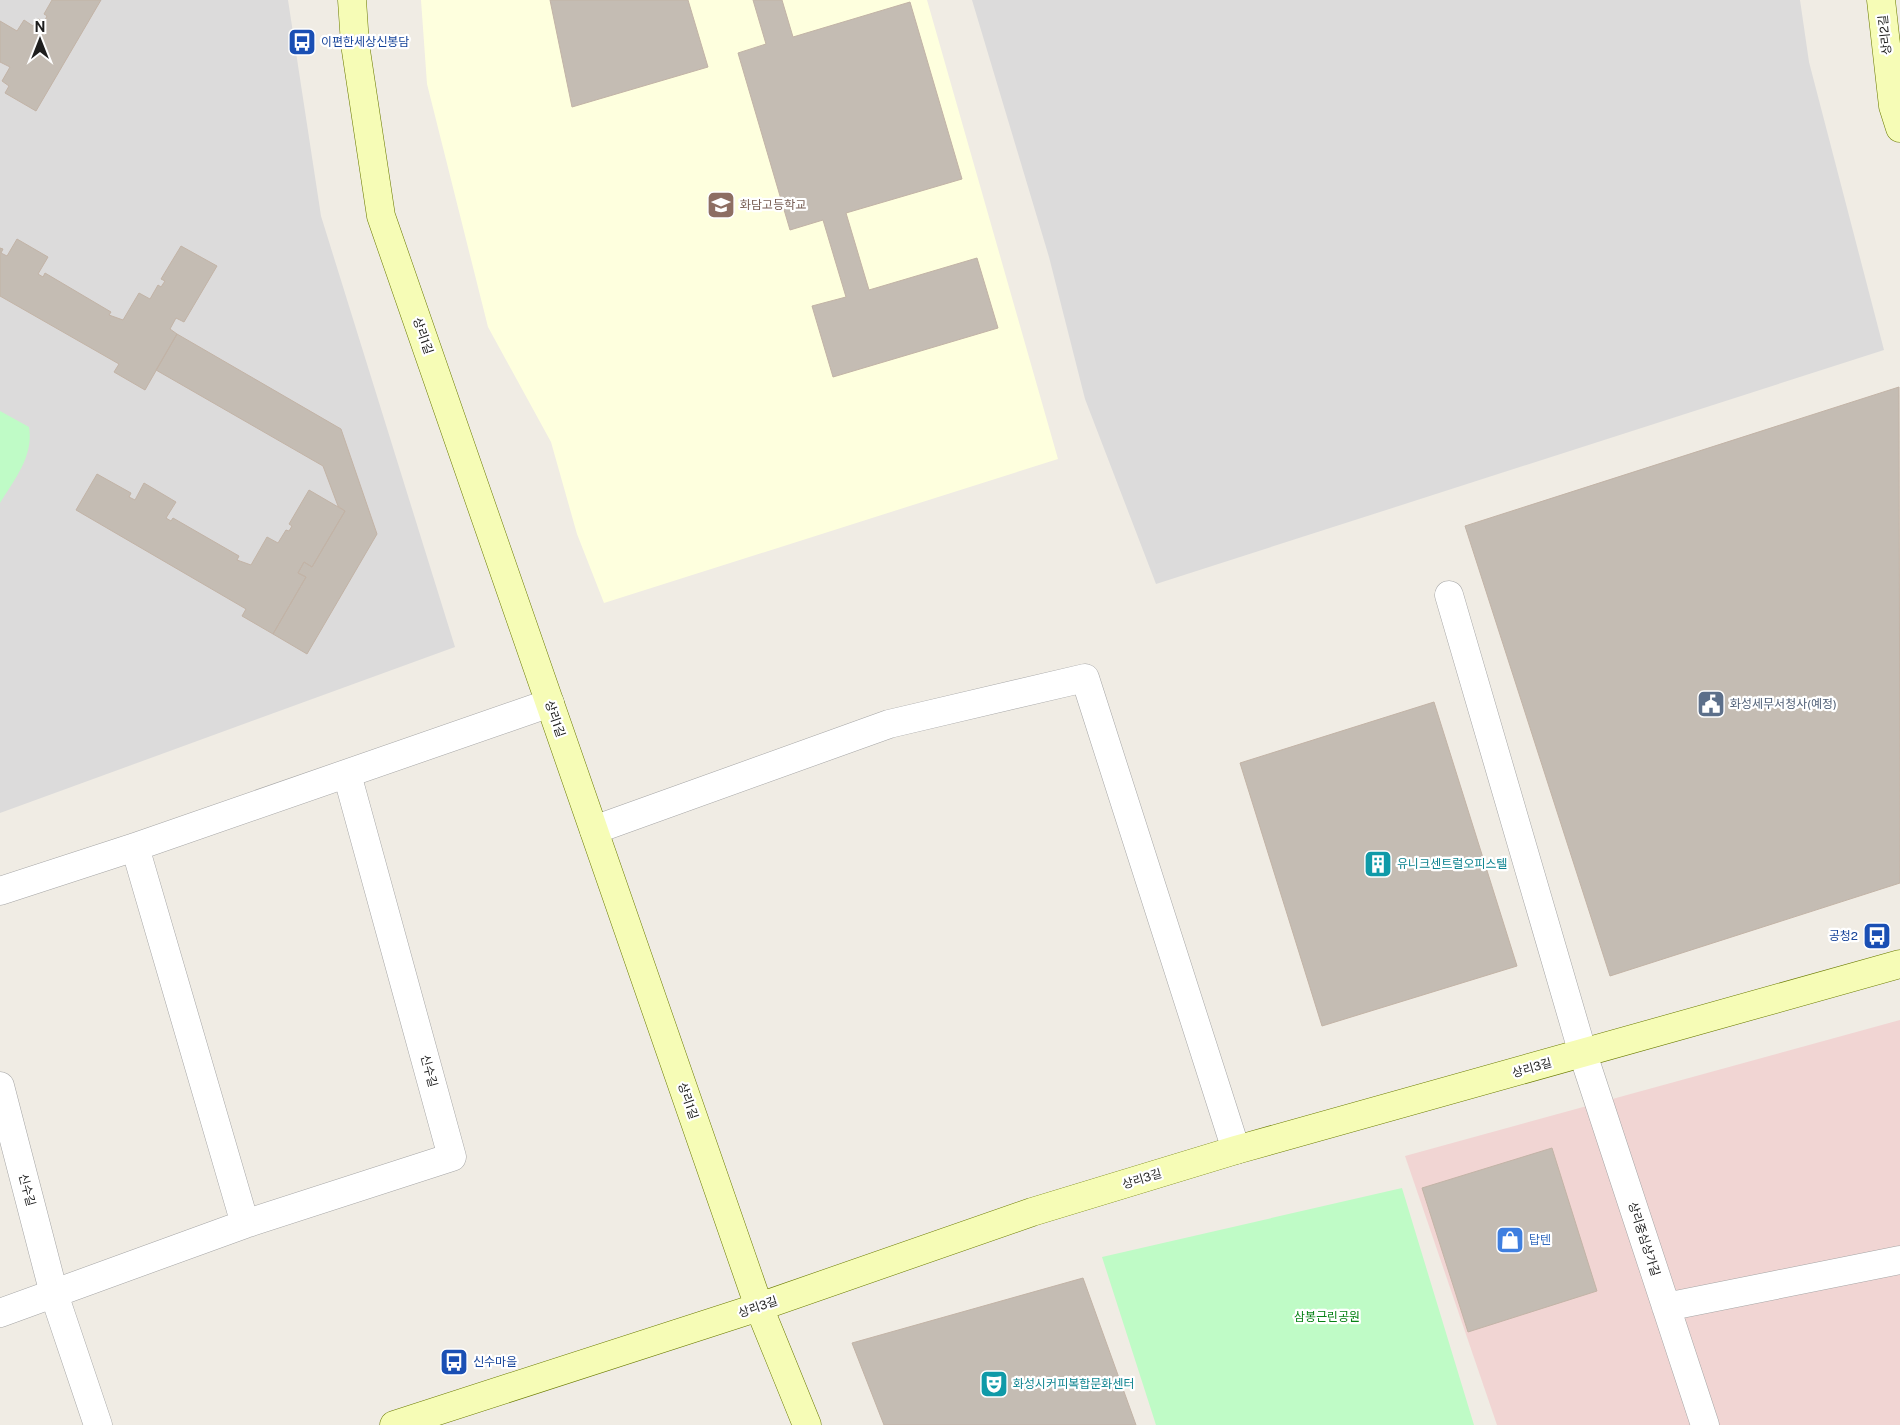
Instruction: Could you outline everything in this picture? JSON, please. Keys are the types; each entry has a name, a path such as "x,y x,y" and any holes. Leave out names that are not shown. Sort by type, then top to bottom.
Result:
{"street":[{"name":"상리1길","path":"352,0 355,44 381,216 759,1307 807,1425"},
{"name":"상리2길","path":"1881,0 1893,106 1900,128"},
{"name":"상리중심상가길","path":"1449,595 1583,1054 1704,1425"},
{"path":"594,830 889,724 1085,678 1236,1150"},
{"path":"0,891 135,848 550,703"},
{"name":"신수길","path":"0,1313 245,1224 452,1157 347,774"},
{"path":"135,848 245,1224"},
{"name":"상리3길","path":"394,1425 759,1307 1032,1212 1236,1150 1900,964"},
{"name":"신수길","path":"0,1086 54,1294 98,1425"},
{"path":"1666,1307 1900,1260"}],"shaded area":[{"path":"0,0 288,0 321,216 455,647 0,813"},
{"name":"화담고등학교","path":"421,0 927,0 1058,459 604,603 577,534 551,442 488,327 427,84"},
{"path":"972,0 1800,0 1809,62 1884,350 1156,584 1085,399 1049,257"},
{"path":"1900,1020 1900,1425 1497,1425 1405,1156"}],"green space":[{"path":"0,411 29,427 30,438 29,448 22,467 0,503"},
{"name":"삼봉근린공원","path":"1402,1188 1474,1425 1156,1425 1102,1257"}],"building":[{"path":"52,0 101,0 36,111 5,93 9,86 2,81 10,67 0,62 0,21 17,31 24,20 33,26 38,19 44,22 47,16 44,14"},
{"path":"550,0 688,0 708,67 572,107"},
{"path":"753,0 782,0 793,37 910,2 962,179 846,213 869,290 977,258 998,328 833,377 812,306 846,297 823,220 790,230 738,53 766,44"},
{"path":"17,239 48,257 38,274 43,277 45,273 111,312 109,315 123,320 139,293 150,299 158,285 161,287 165,281 161,279 181,246 217,266 184,322 176,318 170,329 177,334 145,390 114,372 119,364 0,296 0,248 3,249 1,253 7,256"},
{"path":"177,334 341,429 377,534 307,654 273,634 306,577 298,573 304,562 312,567 345,511 338,506 323,466 156,370"},
{"name":"화성세무서청사(예정)","path":"1899,387 1900,883 1610,976 1465,526"},
{"path":"97,474 131,493 129,497 135,500 144,483 176,502 166,518 171,521 173,518 239,556 237,560 251,565 267,537 278,543 286,530 289,531 292,526 289,524 309,490 345,511 312,567 304,562 298,573 306,577 273,634 242,616 246,609 76,510"},
{"name":"유니크센트럴오피스텔","path":"1434,702 1517,966 1322,1026 1240,763"},
{"name":"탑텐","path":"1552,1148 1597,1291 1468,1332 1422,1188"},
{"name":"화성시커피복합문화센터","path":"1083,1278 1136,1425 884,1425 852,1343"}],"place":[{"name":"이편한세상신봉담","path":"302,42"},
{"name":"화담고등학교","path":"721,205"},
{"name":"화성세무서청사(예정)","path":"1711,704"},
{"name":"유니크센트럴오피스텔","path":"1378,864"},
{"name":"공청2","path":"1877,936"},
{"name":"탑텐","path":"1510,1240"},
{"name":"신수마을","path":"454,1362"},
{"name":"화성시커피복합문화센터","path":"994,1384"}]}
